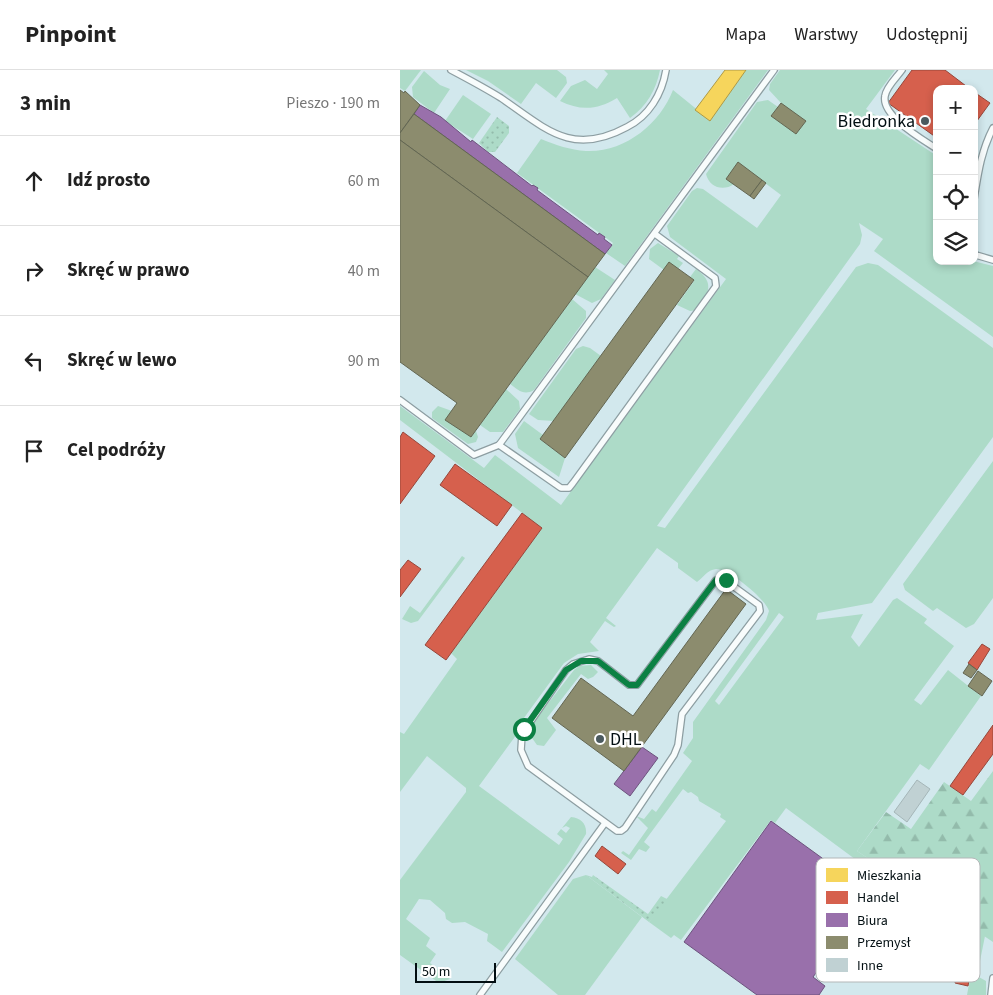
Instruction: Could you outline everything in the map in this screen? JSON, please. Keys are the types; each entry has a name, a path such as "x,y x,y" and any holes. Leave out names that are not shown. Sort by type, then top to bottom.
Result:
{"lane":[{"path":"451,70 499,97 545,129 562,137 588,141 617,133 646,114 663,86 666,70"},
{"path":"400,400 474,455 499,445 774,70"},
{"path":"902,70 887,90 885,105 892,116 933,146"},
{"path":"978,161 993,128"},
{"path":"499,445 561,488 569,488 573,483 716,286 715,278 655,234"},
{"path":"978,256 993,260"},
{"path":"716,580 726,580 759,605 758,615 682,714 678,745 674,755 625,828 617,831 605,823 528,766 521,750 524,729 566,670 581,661 598,661 629,685 637,685 716,580"},
{"path":"480,995 605,823"},
{"path":"991,995 993,978"}],"green space":[{"path":"400,70 421,70 405,91 400,88"},
{"path":"466,70 557,70 566,77 567,83 556,98 536,83 521,104 488,81"},
{"path":"604,70 660,70 650,97 630,118 617,98 603,105 589,108 582,108 560,101 571,86 585,80 597,89 608,74"},
{"path":"746,70 768,70 625,266 606,253 613,243 517,173 541,139 574,150 586,151 614,147 627,142 650,125 667,102 673,90 710,120"},
{"path":"780,70 895,70 866,109 933,153 933,265 978,265 978,262 993,266 993,337 874,251 883,239 859,223 862,235 860,244 657,526 665,528 856,267 868,263 878,265 993,348 993,437 872,603 818,613 816,620 863,614 851,637 859,647 893,600 897,598 927,619 924,623 954,646 914,700 921,705 948,670 981,696 929,770 920,764 857,851 868,858 854,858 786,808 775,823 771,820 681,940 674,935 671,938 649,922 726,821 720,817 721,814 699,801 698,797 691,792 688,793 683,789 644,842 650,847 646,852 639,849 631,860 621,853 623,851 629,855 648,828 636,816 644,819 652,809 656,812 692,761 683,753 693,738 693,722 766,620 769,611 754,592 729,573 716,569 708,572 697,582 678,568 678,563 657,548 606,618 616,626 614,627 605,621 590,642 599,651 578,654 564,663 521,722 517,734 479,786 559,845 563,839 557,834 561,829 566,833 570,828 566,826 562,828 571,817 583,822 586,834 569,862 502,952 487,941 488,934 465,922 452,923 446,919 445,913 430,900 419,899 406,919 430,938 426,946 436,954 430,963 450,979 439,983 400,955 400,880 466,792 466,788 427,756 400,792 400,732 404,734 457,659 451,653 542,528 400,420 400,406 484,468 495,455 561,505 726,279 670,237 667,226 692,191 697,188 703,189 757,228 781,195 738,163 734,184 725,188 713,185 706,174 757,102 768,100 778,107 772,116 796,134 781,103 769,90 770,84","holes":["779,613 784,617 719,705 715,701"]},
{"path":"424,71 440,85 450,89 434,113 413,97 412,87"},
{"path":"463,95 491,114 473,139 445,121"},
{"path":"497,117 509,126 509,133 495,152 488,152 479,143"},
{"path":"658,243 679,256 677,259 683,263 678,269 664,270 649,259 650,249"},
{"path":"595,267 615,280 601,299 592,303 575,294"},
{"path":"696,269 707,280 708,288 705,297 698,307 690,311 677,305 694,281 690,277"},
{"path":"572,299 586,311 586,318 534,390 524,392 518,390 510,384"},
{"path":"583,346 590,348 601,356 554,421 538,420 529,414 576,349"},
{"path":"506,389 519,401 520,409 503,432 490,432 480,425"},
{"path":"438,406 452,411 446,420 471,437 476,431 478,437 476,442 468,444 432,418 432,412"},
{"path":"524,421 543,435 541,440 565,458 559,477 518,448 515,434"},
{"path":"993,461 993,598 974,624 966,628 937,608 933,611 905,590 903,584"},
{"path":"462,556 465,558 418,621 411,623 402,619 410,606 420,613"},
{"path":"591,665 598,672 588,679 581,674 547,718 556,730 544,746 537,745 532,738 532,724 574,670 579,666"},
{"path":"993,771 993,942 980,933 980,858 867,858 857,851 886,812 911,829 944,782 971,801"},
{"path":"586,875 642,917 585,995 558,995 515,959 573,879"},
{"path":"586,875 592,877 593,875 648,914 661,896 669,900 649,922"},
{"path":"980,933 985,936 980,961"},
{"path":"980,978 986,981 986,995 967,995 969,982 980,982"}],"building: Mieszkania":[{"path":"725,70 746,70 710,121 695,110"}],"building: Handel":[{"name":"Biedronka","path":"912,70 945,70 965,85 933,85 933,135 888,103"},
{"path":"978,95 990,103 978,120"},
{"path":"403,432 435,456 400,504 400,437"},
{"path":"455,464 512,505 497,526 440,485"},
{"path":"522,513 542,528 446,660 425,645"},
{"path":"408,560 421,569 400,597 400,570"},
{"path":"982,644 990,649 977,670 968,663"},
{"path":"993,725 993,754 963,795 950,786"},
{"path":"602,846 626,864 618,874 595,856"},
{"path":"955,982 969,982 968,986"}],"building: Biura":[{"path":"420,105 441,117 471,142 472,140 532,186 538,188 537,190 598,235 599,233 605,237 604,239 612,245 605,254 414,114"},
{"path":"642,747 658,758 630,796 614,784"},
{"path":"771,821 822,858 816,858 816,973 813,977 816,982 825,986 819,995 757,995 684,942"}],"building: Przemysł":[{"path":"400,90 404,93 405,91 420,105 400,133"},
{"path":"781,103 806,121 796,134 771,116"},
{"path":"414,114 605,254 588,277 400,140 400,133"},
{"path":"400,140 588,277 471,437 445,420 457,403 400,362"},
{"path":"738,162 762,180 750,196 726,179"},
{"path":"762,180 766,183 754,199 750,196"},
{"path":"669,262 694,280 565,458 540,439"},
{"path":"726,589 746,604 624,771 552,718 581,678 633,716"},
{"path":"969,664 977,670 971,678 963,673"},
{"path":"978,671 992,681 982,696 968,686"}],"building: Inne":[{"path":"917,780 930,789 907,822 894,812"}],"place":[{"name":"Biedronka","path":"925,121"},
{"name":"DHL","path":"600,739"}],"route":[{"path":"524,729 566,670 573,664 589,659 598,661 629,685 637,685 716,580 722,578 726,580"}]}
